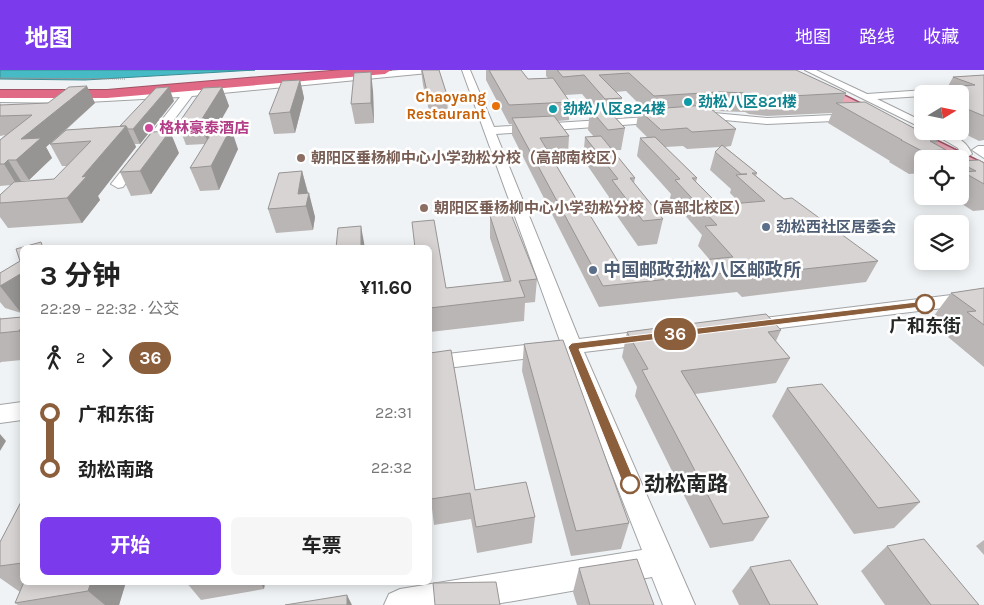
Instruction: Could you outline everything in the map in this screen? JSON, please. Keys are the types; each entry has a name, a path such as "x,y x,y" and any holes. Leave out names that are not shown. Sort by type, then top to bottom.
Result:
{"highway":[{"path":"0,88 113,89 341,70"},
{"path":"0,94 72,95 130,93 385,70"},
{"path":"358,77 393,70"}],"main road":[{"path":"783,70 863,106"},
{"path":"796,70 951,150"},
{"path":"969,158 984,163"},
{"path":"969,160 984,171"}],"street":[{"path":"0,99 102,99 188,94 428,70"},
{"path":"466,70 491,131 572,347 679,605"},
{"path":"768,70 863,106 914,122"},
{"path":"808,70 863,106"},
{"path":"491,131 714,116 767,121 984,89"},
{"path":"118,184 188,94"},
{"path":"952,140 963,146 963,150"},
{"path":"728,328 984,297"},
{"path":"432,363 670,335"},
{"path":"0,414 20,411"},
{"path":"400,605 661,561"}],"path":[{"path":"0,78 132,79"}],"water":[{"path":"0,70 255,70 85,80 0,79"}],"building":[{"path":"422,70 439,70 447,95 428,96"},
{"path":"489,70 521,70 528,79 553,78 570,102 509,105"},
{"path":"557,70 796,70 846,93 774,97 751,93 719,92 654,96 629,73 599,75 622,98 605,99 584,75 563,77"},
{"path":"371,72 371,103 351,104 354,73"},
{"path":"984,75 984,116 969,110 969,85 975,85 953,77"},
{"path":"300,80 290,112 269,114 282,81"},
{"path":"87,86 21,139 41,138 16,160 8,160 4,164 0,164 0,140 32,115 0,116 0,105 48,103 69,87"},
{"path":"169,87 133,129 120,126 156,88"},
{"path":"222,87 200,122 178,124 203,88"},
{"path":"865,102 914,128 914,140 936,140 938,141 930,141 946,150 920,150 836,103"},
{"path":"706,105 736,129 692,132 687,128 661,130 639,110"},
{"path":"606,108 625,128 608,130 590,109"},
{"path":"554,116 569,136 540,138 578,202 582,202 622,268 733,257 705,226 717,225 675,180 680,179 640,138 655,137 697,178 692,178 719,205 765,201 736,175 747,174 741,174 715,152 722,145 757,173 752,173 784,199 792,198 878,261 750,275 745,271 603,286 512,118"},
{"path":"126,126 82,177 87,176 67,198 0,203 0,195 14,182 54,179 91,141 50,144 66,130"},
{"path":"231,128 211,166 190,168 214,129"},
{"path":"170,131 140,171 120,172 152,132"},
{"path":"601,136 635,178 630,178 663,219 643,221 612,180 618,179 585,137"},
{"path":"979,160 984,163 984,184 969,175 969,172 976,171 969,168 969,161"},
{"path":"302,171 298,194 309,193 306,206 268,209 279,173"},
{"path":"511,214 537,279 519,281 525,297 432,308 432,245 415,245 412,222 434,220 446,288 511,281 490,216"},
{"path":"361,226 361,245 336,245 338,228"},
{"path":"41,242 42,245 30,245"},
{"path":"20,248 20,261 16,249"},
{"path":"20,261 20,274 0,286 0,273"},
{"path":"984,288 984,325 967,312 976,311 951,293"},
{"path":"766,314 781,330 768,332 790,358 681,371 769,517 723,524 642,370 648,369 627,332"},
{"path":"20,317 20,329 0,333 0,319"},
{"path":"563,340 629,523 576,531 524,344"},
{"path":"451,350 475,490 526,482 535,517 476,527 470,493 432,499 432,353"},
{"path":"822,384 920,502 878,508 787,388"},
{"path":"20,504 20,563 0,566 0,542"},
{"path":"924,539 979,605 931,605 887,546"},
{"path":"637,559 654,605 590,605 579,568"},
{"path":"790,560 818,605 770,605 750,567"},
{"path":"496,582 500,605 435,605 433,583"},
{"path":"23,585 90,585 88,591 15,603"},
{"path":"347,595 347,605 285,605"}],"bus line":[{"name":"36","path":"630,484 572,347 925,304"}],"place":[{"name":"劲松八区821楼","path":"688,102"},
{"name":"Chaoyang Restaurant","path":"496,106"},
{"name":"劲松八区824楼","path":"553,109"},
{"name":"格林豪泰酒店","path":"149,128"},
{"name":"朝阳区垂杨柳中心小学劲松分校（高部南校区）","path":"301,158"},
{"name":"朝阳区垂杨柳中心小学劲松分校（高部北校区）","path":"424,208"},
{"name":"劲松西社区居委会","path":"766,227"},
{"name":"中国邮政劲松八区邮政所","path":"593,270"},
{"name":"广和东街","path":"925,304"},
{"name":"劲松南路","path":"630,484"}]}
